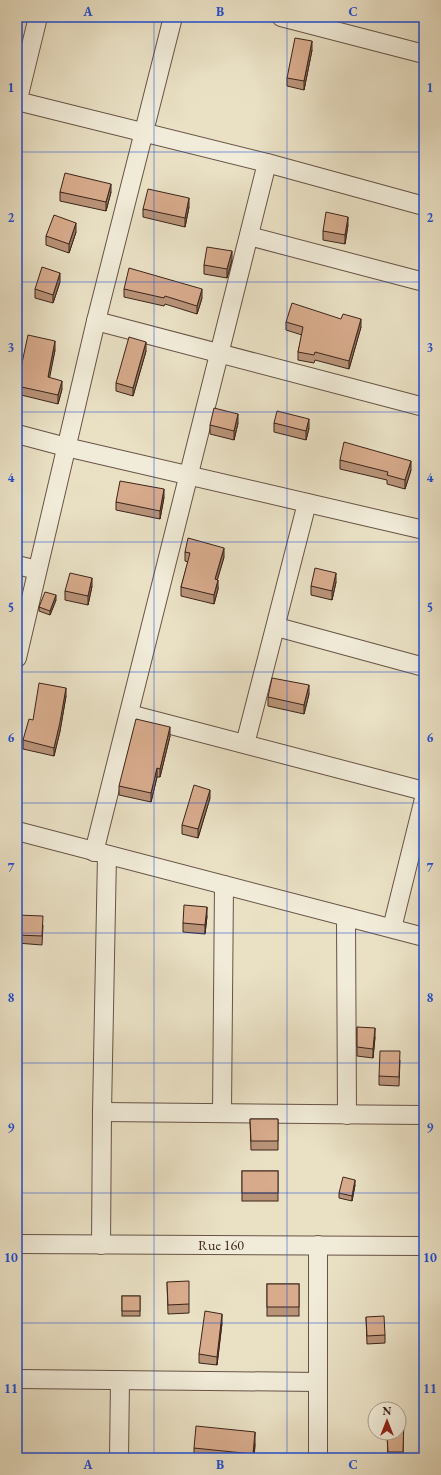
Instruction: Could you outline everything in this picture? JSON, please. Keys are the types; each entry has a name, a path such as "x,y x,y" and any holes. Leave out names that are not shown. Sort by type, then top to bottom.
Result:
{"street":[{"path":"38,17 17,102 267,163 424,206"},
{"path":"17,658 96,321 174,17"},
{"path":"281,17 424,54"},
{"path":"102,1245 101,853 129,714 267,163"},
{"path":"249,236 424,282"},
{"path":"96,321 424,407"},
{"path":"17,434 66,447 424,530"},
{"path":"245,744 308,503"},
{"path":"17,565 37,570"},
{"path":"276,627 424,667"},
{"path":"129,714 424,791"},
{"path":"392,928 424,799"},
{"path":"17,831 424,937"},
{"path":"222,1113 224,885"},
{"path":"346,917 347,1115"},
{"path":"102,1112 424,1116"},
{"name":"Rue 160","path":"17,1244 424,1246"},
{"path":"318,1245 318,1458"},
{"path":"17,1379 318,1382"},
{"path":"119,1458 120,1380"}],"building":[{"path":"295,38 312,41 304,81 287,78"},
{"path":"65,173 111,184 106,202 60,192"},
{"path":"148,189 189,198 185,218 143,209"},
{"path":"326,212 348,217 345,235 323,231"},
{"path":"54,215 76,223 69,244 46,236"},
{"path":"207,247 232,251 227,269 204,265"},
{"path":"42,267 60,273 53,295 35,289"},
{"path":"129,268 202,289 197,306 165,296 164,298 124,289"},
{"path":"292,303 341,319 343,314 361,319 349,361 315,352 314,355 298,352 303,327 286,322"},
{"path":"28,335 55,341 48,377 62,381 58,395 17,386"},
{"path":"129,337 146,342 133,388 116,383"},
{"path":"214,408 238,414 234,431 210,425"},
{"path":"277,411 309,419 306,431 274,423"},
{"path":"344,442 411,461 405,480 387,475 388,472 340,460"},
{"path":"120,481 164,489 160,511 116,502"},
{"path":"188,538 224,548 215,579 218,580 214,595 181,587 190,553 185,552"},
{"path":"315,568 336,573 332,591 311,586"},
{"path":"70,573 92,578 88,596 65,591"},
{"path":"45,592 56,595 50,611 39,607"},
{"path":"272,678 309,685 304,705 268,697"},
{"path":"39,683 66,688 54,748 23,740 29,719 33,720"},
{"path":"136,719 170,727 160,769 157,768 151,793 119,786"},
{"path":"194,785 210,790 198,829 182,825"},
{"path":"184,905 207,907 205,925 183,923"},
{"path":"17,915 43,916 42,936 17,935"},
{"path":"357,1027 375,1028 373,1049 357,1047"},
{"path":"380,1051 400,1051 399,1077 379,1076"},
{"path":"250,1119 278,1119 278,1141 251,1141"},
{"path":"242,1171 278,1171 278,1193 242,1193"},
{"path":"343,1177 355,1180 352,1196 339,1193"},
{"path":"189,1281 189,1304 168,1305 167,1282"},
{"path":"267,1284 299,1284 299,1307 267,1307"},
{"path":"122,1296 140,1296 140,1311 122,1311"},
{"path":"205,1311 222,1314 217,1357 199,1354"},
{"path":"384,1316 385,1335 367,1336 366,1317"},
{"path":"196,1426 255,1432 253,1454 194,1448"},
{"path":"387,1441 403,1441 403,1452 388,1452"}]}
